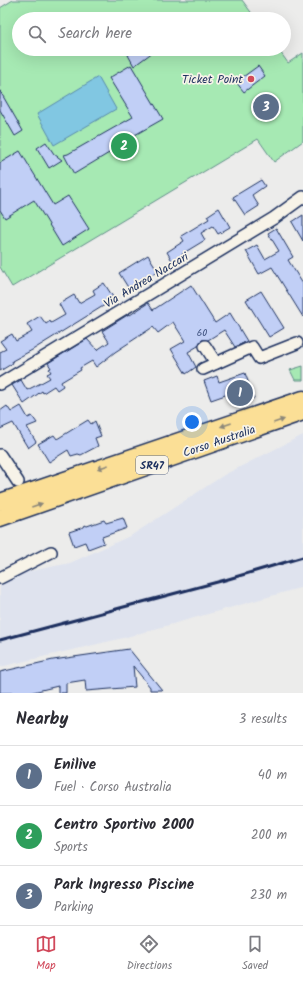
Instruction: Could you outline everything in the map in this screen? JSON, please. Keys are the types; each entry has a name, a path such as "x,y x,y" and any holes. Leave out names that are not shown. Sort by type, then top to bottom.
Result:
{"highway":[{"name":"Corso Australia","path":"0,502 303,400"},
{"name":"Corso Australia","path":"0,518 303,412"}],"street":[{"name":"Via Andrea Naccari","path":"0,384 274,218 303,197"},
{"path":"205,346 216,363"},
{"path":"203,369 252,347 259,358 300,346"},
{"path":"0,455 18,482"},
{"path":"0,578 51,552"}],"shaded area":[{"path":"303,435 303,587 123,638 0,667 0,585 21,573 70,563 132,535 224,475"}],"green space":[{"path":"13,0 242,0 251,12 12,12 12,56 283,56 288,63 303,53 303,141 274,162 258,139 12,287 0,267 0,8"},
{"path":"303,366 303,380 295,380 290,370"}],"water":[{"path":"98,77 116,109 54,145 37,114"}],"building":[{"path":"129,56 148,56 134,66"},
{"path":"131,65 163,119 133,136 134,138 74,174 64,155 133,117 109,78"},
{"name":"Ticket Point","path":"258,66 265,76 244,92 236,82"},
{"path":"0,91 23,131 15,136 0,110"},
{"path":"46,142 54,154 62,160 49,168 37,148"},
{"path":"20,151 53,205 68,196 89,229 62,246 34,200 5,218 0,210 0,163"},
{"path":"261,180 265,186 252,195 259,206 245,215 233,197"},
{"path":"219,208 230,227 218,234 213,226 201,233 205,240 182,254 184,258 174,264 167,252 184,241 181,236 209,219 207,216"},
{"path":"303,215 303,241 292,222"},
{"path":"276,228 293,257 288,260 303,284 303,317 272,267 259,274 246,251 257,245 265,259 279,251 268,233"},
{"path":"148,255 158,271 129,289 119,273"},
{"path":"104,283 113,297 106,300 108,303 12,361 13,363 0,371 0,352 6,349 0,341 12,334 16,341 32,332 27,324 40,316 46,324 50,321 51,323 65,315 59,304 74,295 79,303 95,294 93,290"},
{"path":"191,285 215,323 230,313 247,341 235,347 224,330 208,340 202,340 198,346 188,352 196,367 186,374 171,349 185,341 173,322 158,333 153,327 115,352 96,367 92,361 80,368 81,370 61,382 63,386 57,390 54,386 43,393 42,391 24,404 12,385 21,380 27,390 50,378 47,374 51,372 49,369 51,368 48,363 87,339 97,350 109,342 102,331 148,303 153,310"},
{"path":"261,291 284,328 269,337 246,300"},
{"path":"245,373 254,398 238,404 234,392 211,400 204,381 217,376 219,382"},
{"path":"7,406 11,412 21,406 28,418 32,416 37,423 27,427 36,442 28,448 13,423 0,429 0,411"},
{"path":"88,420 91,424 95,421 101,436 95,438 98,446 81,455 78,454 71,456 68,450 49,462 38,444 54,435 57,439"},
{"path":"123,518 127,528 102,537 104,543 88,549 85,542 74,546 69,532 84,527 85,525 87,526 104,520 106,523"},
{"path":"129,649 162,690 150,690 150,687 133,666 135,687 86,691 85,680 66,683 66,693 58,693 58,686 29,693 0,693 0,672 53,660"}],"railway":[{"path":"0,640 225,580 303,557"}],"place":[{"name":"Ticket Point","path":"251,79"},
{"name":"Park Ingresso Piscine","path":"266,107"},
{"name":"Centro Sportivo 2000","path":"124,146"},
{"name":"Enilive","path":"240,393"}]}
